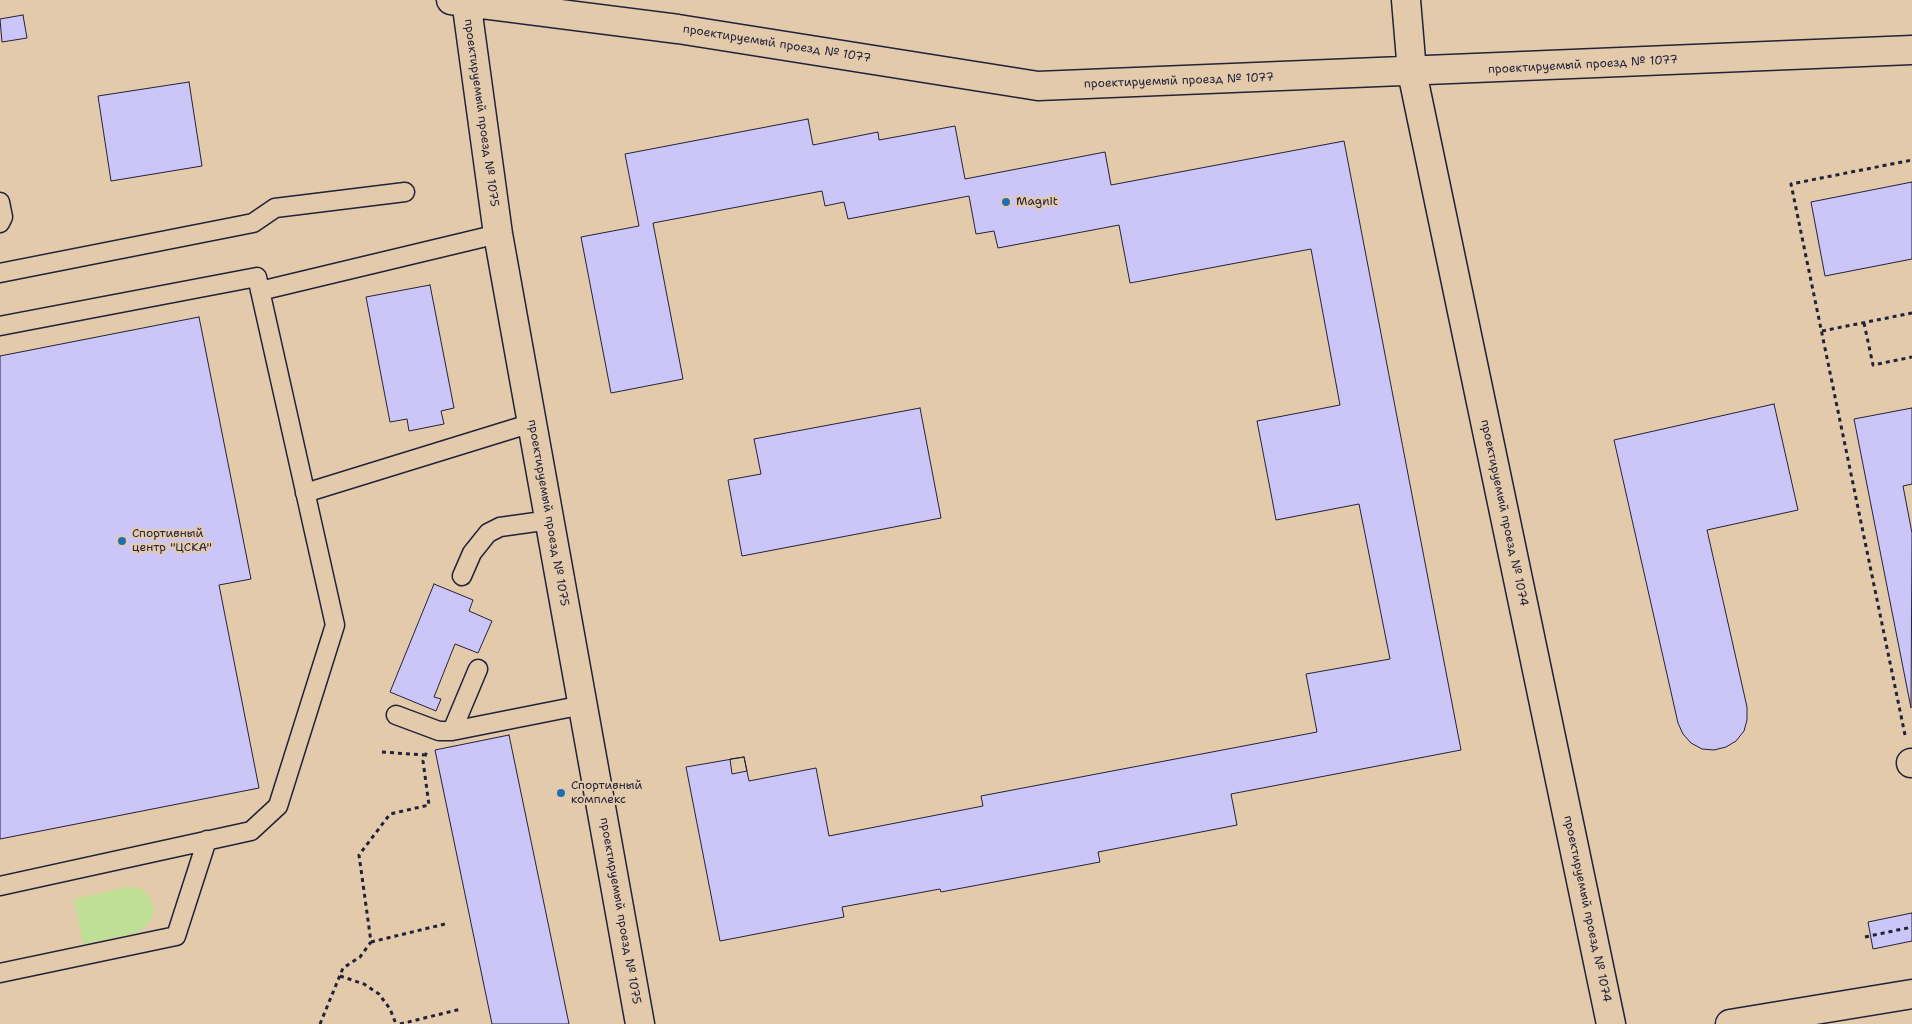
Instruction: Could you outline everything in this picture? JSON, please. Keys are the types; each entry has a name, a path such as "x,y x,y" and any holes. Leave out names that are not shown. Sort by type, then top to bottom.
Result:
{"street":[{"name":"проектируемый проезд № 1074","path":"1406,0 1412,72 1611,1024"},
{"name":"проектируемый проезд № 1077","path":"461,1 678,28 1038,86 1912,50"},
{"name":"проектируемый проезд № 1075","path":"461,1 498,234 640,1024"},
{"path":"1730,1024 1912,994"}],"lane":[{"path":"0,274 253,223 276,208 405,192"},
{"path":"0,202 3,217 0,224"},
{"path":"260,291 498,234"},
{"path":"0,326 257,277 335,625 278,806 251,831 0,886"},
{"path":"305,493 532,423"},
{"path":"462,576 472,554 488,533 500,527 550,520"},
{"path":"445,731 478,669"},
{"path":"396,715 445,731 583,705"},
{"path":"0,973 176,936 207,840"}],"path":[{"path":"1912,160 1791,184 1912,763"},
{"path":"1822,331 1912,313"},
{"path":"1864,322 1873,365 1912,356"},
{"path":"372,942 359,855 390,814 429,805 423,761 424,755 432,747 442,744 445,731"},
{"path":"382,752 424,755"},
{"path":"320,1024 343,968 360,957 372,942 445,924"},
{"path":"1865,937 1912,927"},
{"path":"340,976 364,984 379,994 398,1024 461,1009"}],"green space":[{"path":"126,887 140,888 150,897 155,912 147,925 137,933 83,944 74,899"}],"building":[{"path":"23,15 27,38 2,42 0,19"},
{"path":"189,82 202,166 111,181 98,96"},
{"path":"808,119 813,145 878,132 879,140 955,126 965,179 1105,152 1111,185 1344,141 1461,750 1231,794 1237,825 1098,852 1100,862 941,892 940,889 842,907 844,917 720,941 686,767 744,757 749,781 816,768 829,836 983,806 981,796 1317,732 1306,674 1390,659 1359,504 1276,520 1257,421 1340,405 1311,249 1130,283 1119,225 998,248 994,231 976,234 969,196 848,219 844,202 825,206 822,191 653,223 683,379 611,393 581,237 639,226 625,154"},
{"path":"1912,182 1912,259 1825,276 1811,202"},
{"path":"430,285 454,408 441,411 444,424 409,431 407,419 390,422 366,297"},
{"name":"Спортивный центр \"ЦСКА\"","path":"199,317 251,579 219,585 259,788 0,839 0,356"},
{"path":"1774,404 1798,510 1707,530 1747,707 1747,720 1744,731 1736,741 1726,747 1714,750 1702,749 1691,743 1683,734 1678,723 1614,440"},
{"path":"920,408 941,518 742,556 728,480 761,474 754,439"},
{"path":"1912,408 1912,484 1903,486 1912,533 1911,708 1854,419"},
{"path":"434,584 473,600 469,611 492,621 478,653 455,644 434,697 441,699 436,711 390,692"},
{"path":"509,735 569,1024 492,1024 435,750"},
{"path":"744,757 747,771 732,774 730,759"},
{"path":"1912,913 1912,941 1873,949 1868,922"}],"place":[{"name":"Magnit","path":"1006,202"},
{"name":"Спортивный центр \"ЦСКА\"","path":"122,541"},
{"name":"Спортивный комплекс","path":"561,793"}]}
